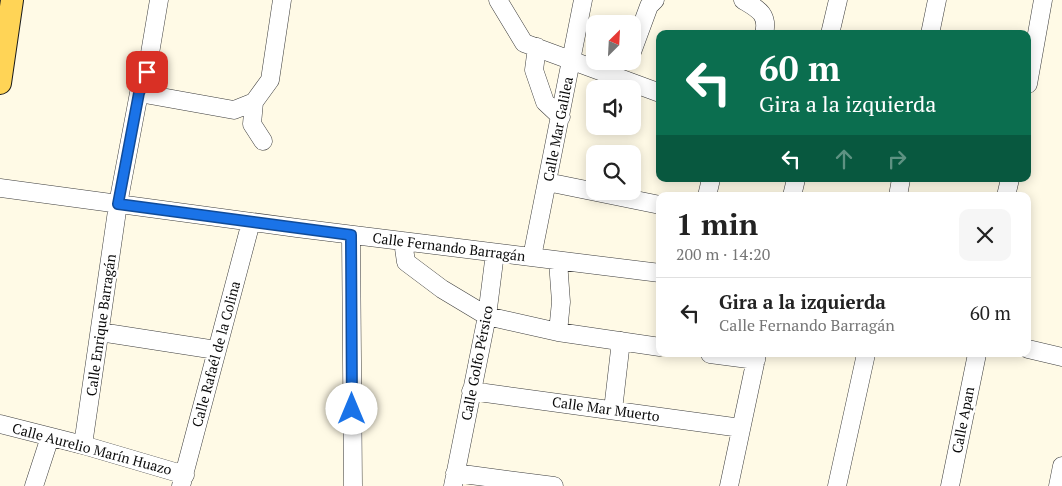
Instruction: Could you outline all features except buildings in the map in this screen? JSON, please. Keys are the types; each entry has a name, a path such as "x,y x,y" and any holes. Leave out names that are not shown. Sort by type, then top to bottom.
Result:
{"main road":[{"path":"0,83 12,0"}],"street":[{"name":"Calle Enrique Barragán","path":"83,445 118,204 139,93 147,72 160,0"},
{"path":"498,0 524,43 623,80 626,70"},
{"name":"Calle Mar Galilea","path":"532,257 583,0"},
{"path":"641,28 649,6 654,0"},
{"path":"743,0 760,10 766,25 765,30"},
{"path":"831,30 838,0"},
{"path":"931,30 937,0"},
{"path":"1031,67 1043,0"},
{"path":"263,141 252,124 254,102 270,80 276,1"},
{"path":"537,47 534,70 536,78 545,102 560,117"},
{"path":"641,86 656,92"},
{"path":"139,93 234,110 254,102"},
{"path":"547,182 656,204"},
{"name":"Calle Fernando Barragán","path":"0,188 351,235 656,273"},
{"name":"Calle Rafaél de la Colina","path":"183,480 251,222"},
{"path":"351,235 353,486"},
{"path":"403,241 406,262 442,290 487,316 558,332 656,346"},
{"name":"Calle Golfo Pérsico","path":"454,480 487,316 495,253"},
{"path":"558,261 562,302 558,332"},
{"path":"100,332 216,350"},
{"path":"613,410 621,341"},
{"path":"1031,350 1062,357"},
{"path":"729,486 757,357"},
{"path":"837,486 865,357"},
{"name":"Calle Apan","path":"950,486 976,357"},
{"name":"Calle Mar Muerto","path":"471,391 741,428"},
{"name":"Calle Aurelio Marín Huazo","path":"0,424 83,445 183,480"},
{"path":"34,486 50,437"},
{"path":"1058,486 1062,466"},
{"path":"454,480 554,486"}],"route":[{"path":"147,72 139,93 118,204 351,235 352,409"}]}
